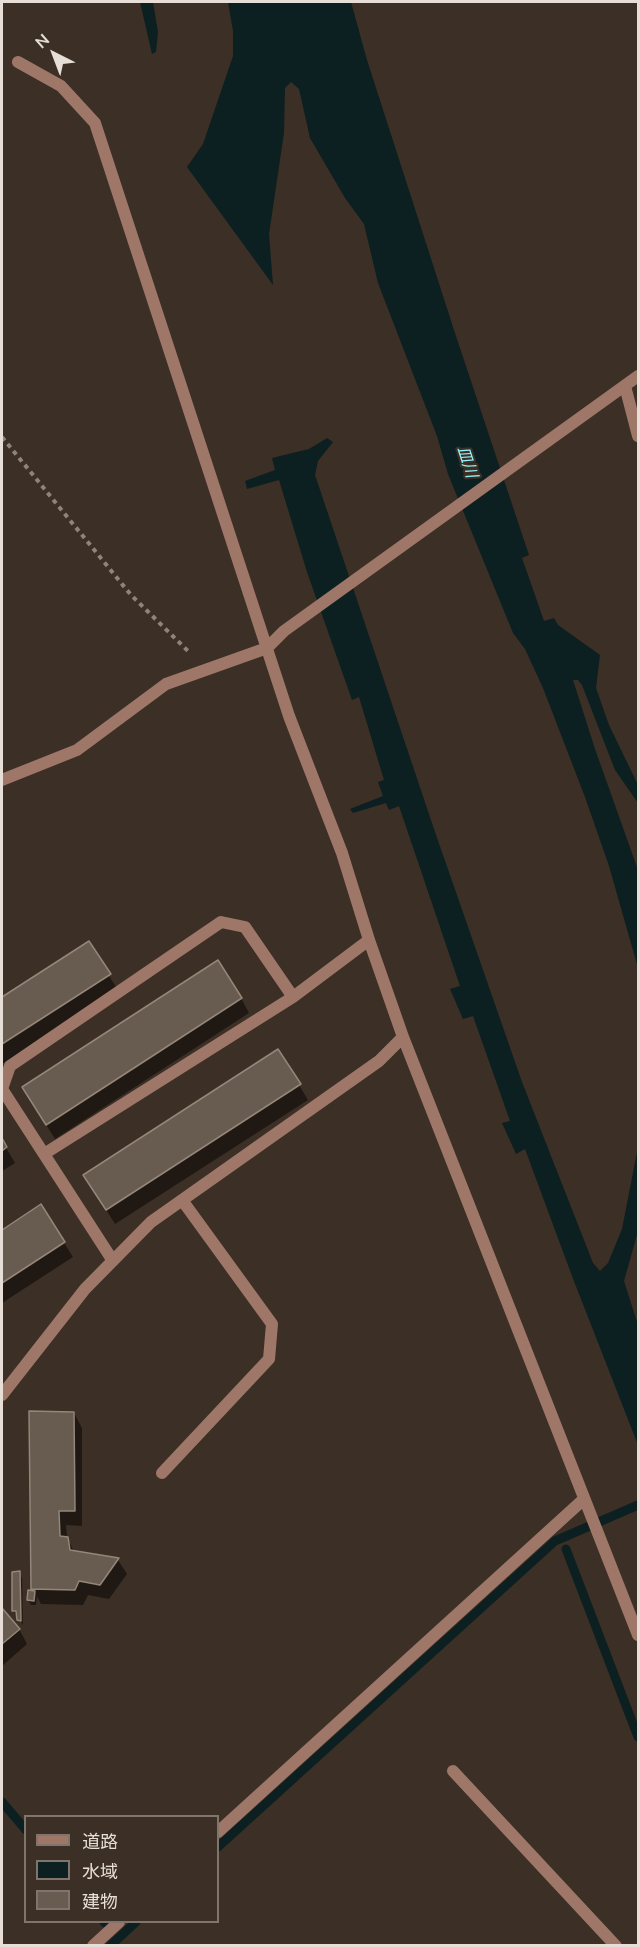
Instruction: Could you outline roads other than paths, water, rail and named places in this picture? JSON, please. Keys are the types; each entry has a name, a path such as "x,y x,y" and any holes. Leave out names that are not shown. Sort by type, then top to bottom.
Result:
{"street":[{"path":"18,62 61,86 95,123 289,716 342,853 403,1037 639,1635"},
{"path":"2,780 77,750 166,684 267,648 284,631 639,376"},
{"path":"625,386 639,436"},
{"path":"113,1261 2,1089 10,1066 222,922 245,927 292,997"},
{"path":"44,1154 292,997 369,940"},
{"path":"2,1395 85,1289 151,1222 379,1061 403,1037"},
{"path":"162,1473 269,1359 272,1324 182,1200"},
{"path":"219,1831 584,1499"},
{"path":"453,1771 616,1946"},
{"path":"93,1946 118,1923"}],"water":[{"path":"140,2 153,2 158,32 156,52 152,54"},
{"name":"皿川","path":"228,2 351,2 367,60 529,555 522,558 544,621 554,618 558,625 600,655 596,688 609,725 638,785 638,803 615,770 582,685 578,680 573,680 638,870 638,968 609,866 543,688 525,649 513,633 448,474 437,436 378,283 364,224 345,198 310,138 299,89 291,82 285,88 284,133 269,234 273,285 187,167 203,144 233,56 233,31"},
{"path":"327,438 333,442 318,461 315,475 522,1082 593,1263 600,1271 608,1263 622,1229 638,1147 638,1231 624,1281 638,1325 638,1445 525,1149 516,1154 502,1123 510,1121 473,1016 463,1019 450,989 460,986 399,806 389,810 386,803 353,813 350,809 383,796 378,782 384,780 359,697 352,700 307,572 279,480 247,489 245,481 275,470 272,458 309,449"}],"waterway":[{"path":"219,1846 555,1541 638,1505"},
{"path":"566,1549 638,1737"},
{"path":"2,1802 24,1828"},
{"path":"110,1946 135,1923"}]}
